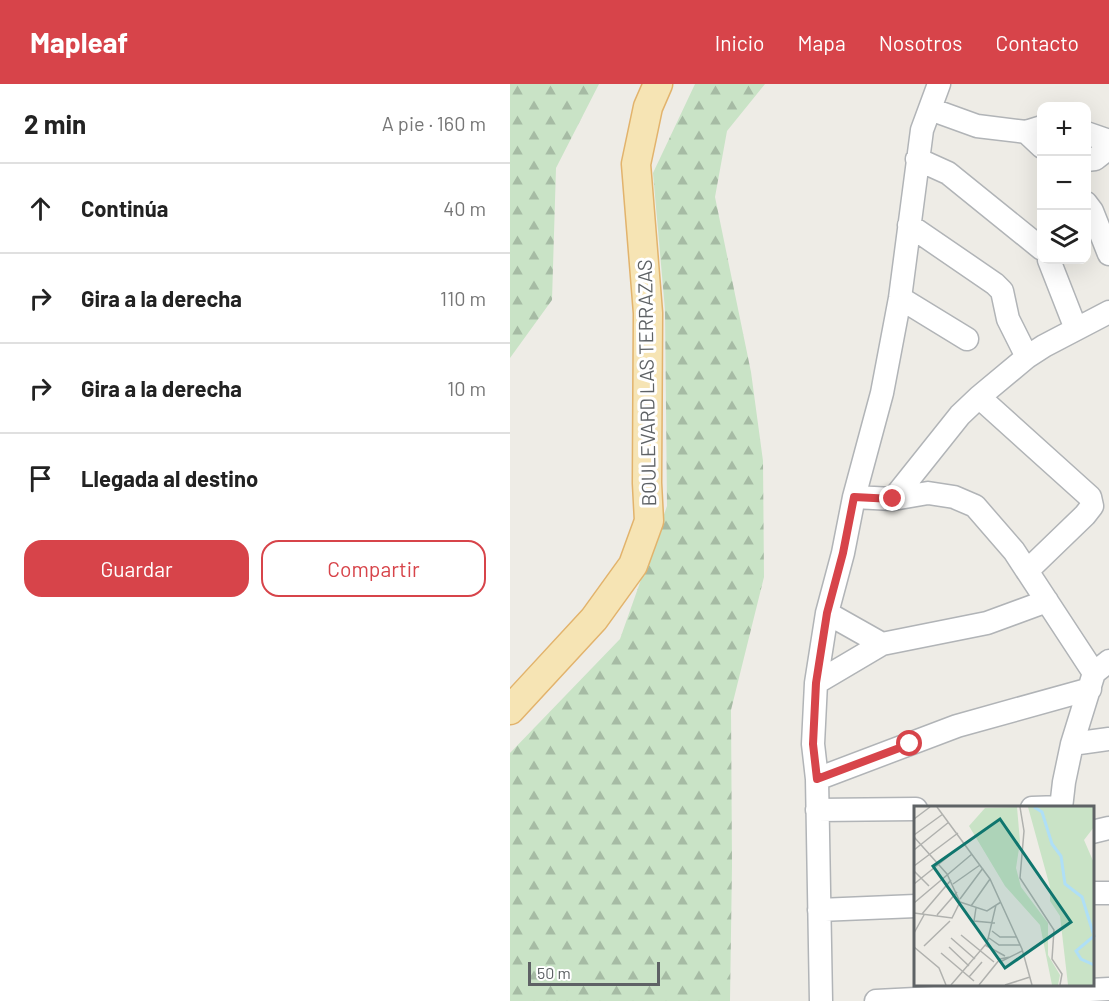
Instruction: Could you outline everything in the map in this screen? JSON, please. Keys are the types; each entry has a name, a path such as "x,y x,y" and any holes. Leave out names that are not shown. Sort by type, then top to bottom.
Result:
{"main road":[{"name":"BOULEVARD LAS TERRAZAS","path":"510,710 594,619 633,565 649,521 647,483 648,313 636,164 648,107 658,84"}],"street":[{"path":"821,1001 817,779 813,744 816,683 827,613 843,553 854,497 882,393 900,298 921,130 939,84"},
{"path":"930,110 977,126 1036,135"},
{"path":"1091,135 1109,141"},
{"path":"1091,159 1109,148"},
{"path":"917,159 948,173 1037,246"},
{"path":"1091,210 1109,254"},
{"path":"909,225 1002,291 1008,319 1027,357"},
{"path":"1051,264 1076,329"},
{"path":"900,298 967,339"},
{"path":"893,499 960,415 980,397 1027,357 1109,312"},
{"path":"980,397 1090,497 1092,506 1085,515 1027,571"},
{"path":"854,497 893,499 928,493 954,496 975,506 1014,551 1098,674"},
{"path":"816,683 882,644 987,623 1047,601"},
{"path":"827,613 882,644"},
{"path":"1061,806 1072,744 1098,674"},
{"path":"817,779 1098,674"},
{"path":"1072,744 1109,739"},
{"path":"817,810 914,809"},
{"path":"1094,832 1109,828"},
{"path":"819,910 914,906"},
{"path":"876,1001 1109,989"}],"green space":[{"path":"510,84 599,84 556,168 552,300 510,358"},
{"path":"695,84 765,84 727,131 715,197 751,372 763,461 764,577 731,710 730,1001 510,1001 510,753 620,639 667,506 665,310 653,173"}],"route":[{"path":"893,499 854,497 843,553 827,613 816,683 813,744 817,779 910,744"}]}
